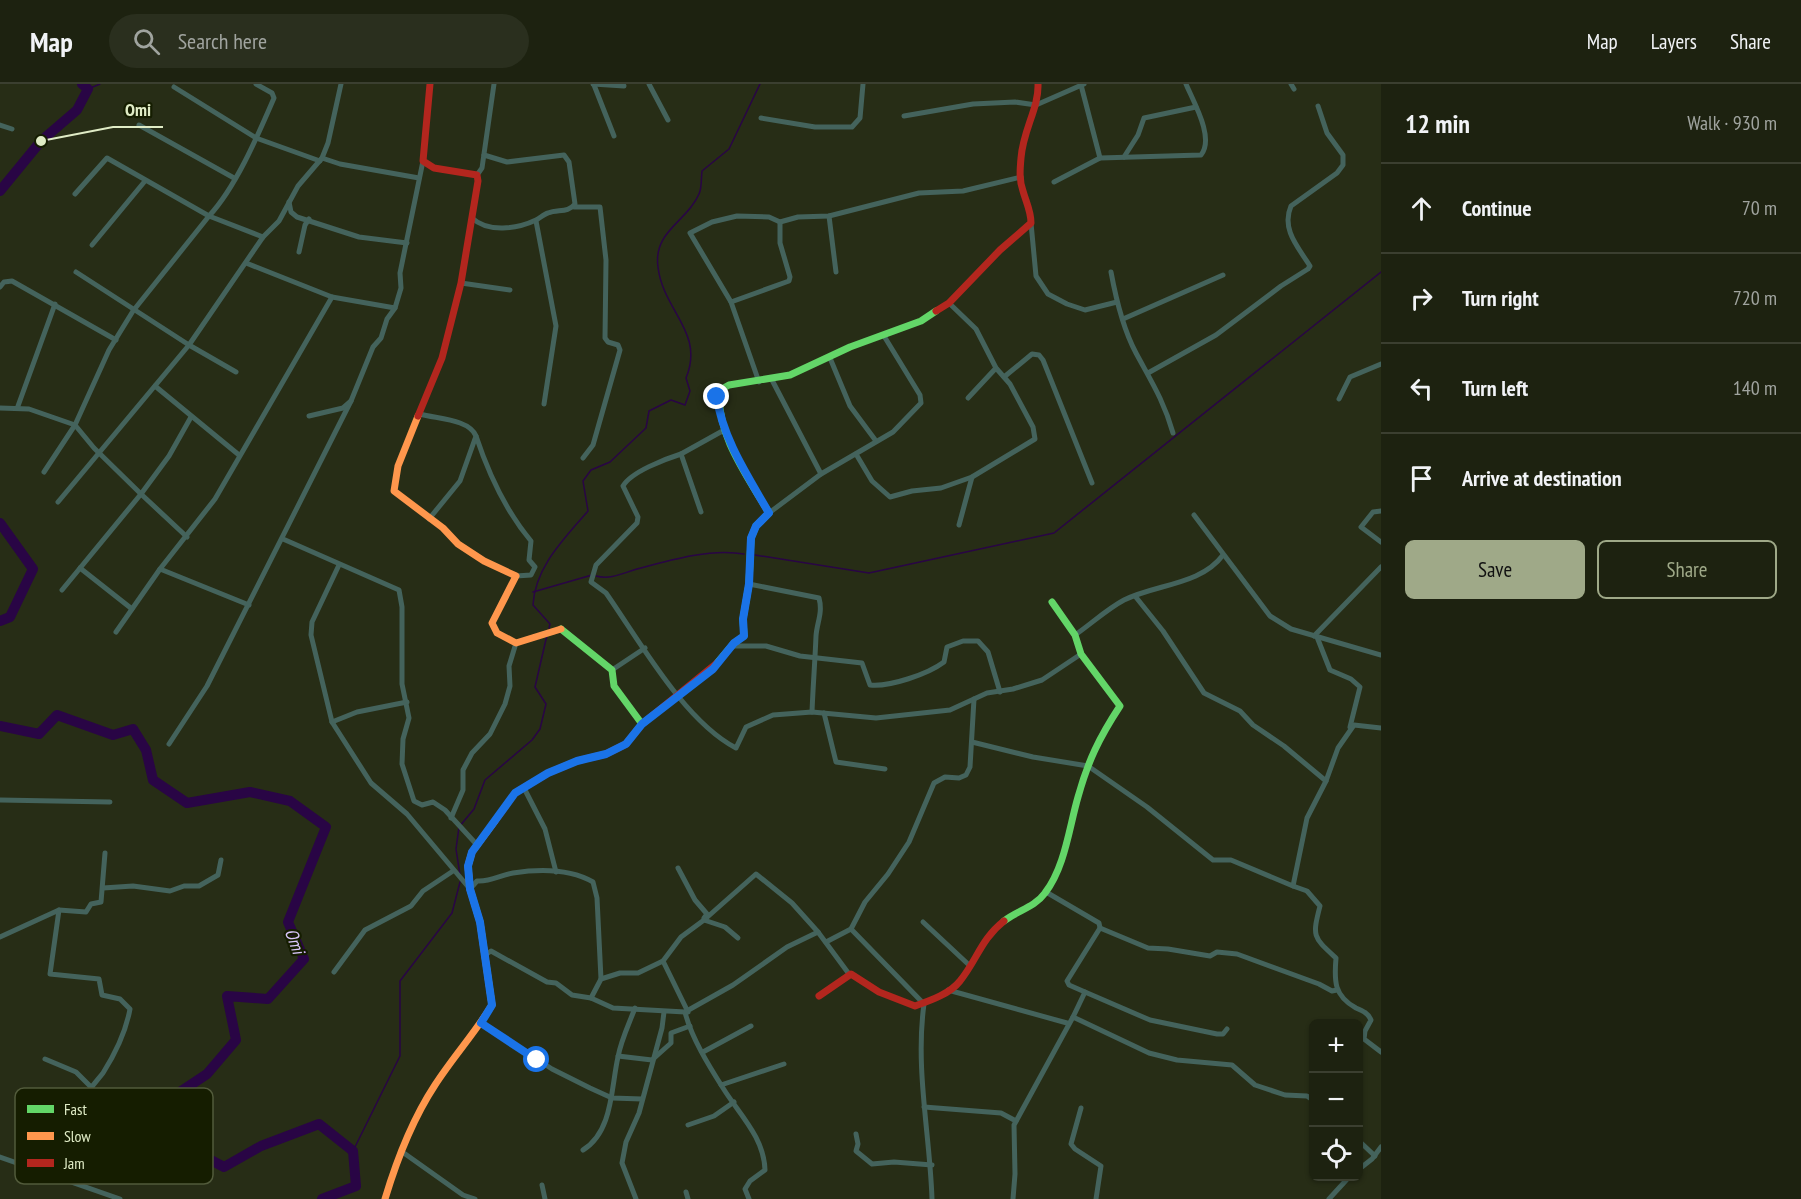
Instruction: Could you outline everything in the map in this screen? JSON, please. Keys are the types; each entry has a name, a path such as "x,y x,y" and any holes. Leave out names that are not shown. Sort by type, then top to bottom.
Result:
{"street":[{"path":"44,472 75,425 116,340 133,311 222,202 274,98 272,93 256,84"},
{"path":"58,502 189,345 263,237 279,221 298,186 321,160 331,132 341,84"},
{"path":"169,744 207,686 249,605 351,401 373,346 381,338 387,319 395,308 401,288 400,273 423,161 422,152 430,84"},
{"path":"420,414 460,423 474,430 488,471 515,522 531,541 529,560 536,567 531,575 516,576 458,544 443,528 394,491 398,466 420,414 424,396 438,372 461,284 478,181 477,175 482,168 494,84"},
{"path":"614,136 593,84 624,86"},
{"path":"649,84 668,120"},
{"path":"761,118 815,127 852,127 860,118 863,84"},
{"path":"1038,84 1036,105 1026,121 1022,141 1021,185 1029,200 1036,276 1048,294 1085,310 1117,302"},
{"path":"1054,182 1100,158 1201,155 1206,147 1202,121 1186,84"},
{"path":"904,116 973,104 1015,102 1036,105 1053,95 1083,85 1100,158"},
{"path":"174,87 256,138 321,160 419,178"},
{"path":"1148,373 1216,335 1310,266 1288,230 1288,213 1292,206 1337,173 1343,165 1343,155 1327,134 1318,106"},
{"path":"1124,157 1138,135 1144,118 1196,107"},
{"path":"0,125 12,129"},
{"path":"139,125 234,178"},
{"path":"484,155 507,162 564,155 569,162 574,207"},
{"path":"75,194 105,158 209,216 263,237"},
{"path":"423,161 428,166 477,175"},
{"path":"759,382 731,302 690,233 712,222 737,216 769,217 780,222 798,216 829,216 919,193 963,191 1022,177"},
{"path":"92,245 145,181"},
{"path":"289,201 291,212 297,217 359,237 407,243"},
{"path":"472,218 478,224 507,228 536,221 548,213 574,207 600,207 606,260 604,338 618,345 620,350 593,445 583,458"},
{"path":"829,216 836,272"},
{"path":"299,252 309,219"},
{"path":"536,221 556,327 544,404"},
{"path":"731,302 789,281 790,277 780,243 780,222"},
{"path":"769,513 726,429 719,410 720,390 729,385 772,380 800,372 850,347 921,321 950,303 1000,250 1031,223"},
{"path":"246,263 332,297 395,308"},
{"path":"76,272 133,311 236,372"},
{"path":"1111,272 1117,302 1135,351 1165,404 1173,433"},
{"path":"1124,319 1223,275"},
{"path":"0,287 4,282 12,281 116,340"},
{"path":"461,284 510,290"},
{"path":"116,632 160,569 215,499 239,455 303,352 332,297"},
{"path":"856,453 872,481 890,497 912,491 940,488 972,477 1035,439 1025,410 996,368 976,329 950,303"},
{"path":"18,406 55,304"},
{"path":"385,1199 411,1125 435,1085 492,1005 480,922 470,889 468,866 472,852 508,800 548,773 626,744 642,724 713,669 731,646 744,636 743,619 749,584 751,538 756,526 769,513 821,474 893,432 921,403 920,395 884,336"},
{"path":"1004,377 1032,354 1039,355 1092,483"},
{"path":"830,358 850,406 876,441"},
{"path":"1339,399 1350,378 1381,364"},
{"path":"968,398 996,368"},
{"path":"772,380 821,474"},
{"path":"155,386 239,455"},
{"path":"309,416 343,408 351,401"},
{"path":"0,408 18,406 75,425 141,494 187,537"},
{"path":"62,590 141,494 169,456 191,417"},
{"path":"726,429 681,454 644,469 626,481 623,486 639,517 637,523 596,565 591,582 606,593 678,696 736,748 746,727 773,715 812,712 876,718 950,710 975,699 1042,680 1081,654"},
{"path":"429,519 460,481 476,436"},
{"path":"681,454 701,512"},
{"path":"959,525 972,477"},
{"path":"1381,511 1373,512 1361,527 1381,542"},
{"path":"1194,515 1270,616 1291,629 1381,655"},
{"path":"283,538 399,590 402,607 402,676 409,718 403,739 402,764 414,801 422,805 433,802 452,818 478,846"},
{"path":"1075,635 1124,601 1146,590 1196,576 1217,563 1223,555"},
{"path":"339,565 312,622 311,635 332,722 371,783 407,814 470,889"},
{"path":"1315,636 1381,567"},
{"path":"80,568 132,609"},
{"path":"160,569 249,605"},
{"path":"516,576 492,623 497,634 516,643 559,628 612,670 614,686 642,724"},
{"path":"749,584 819,598 822,609 816,635 817,658 812,712"},
{"path":"1135,596 1163,631 1204,693 1240,711 1253,725 1284,746 1326,781"},
{"path":"601,979 620,973 638,973 663,961 681,937 756,874 792,903 818,932 849,974 893,999 915,1006 924,1004 958,983 988,934 1008,918 1032,906 1046,892 1063,854 1097,741 1120,706 1081,654 1075,635 1052,602"},
{"path":"1293,886 1306,818 1326,781 1338,748 1350,727 1360,687 1351,679 1330,670 1315,636"},
{"path":"731,646 736,644 766,646 817,658 862,663 870,685 878,686 920,676 944,662 948,647 963,641 978,641 988,652 1000,692"},
{"path":"452,818 463,790 463,770 472,753 490,734 505,704 510,686 509,666 516,643"},
{"path":"612,670 645,648"},
{"path":"826,942 850,929 865,902 888,874 909,842 934,783 945,777 959,778 966,775 970,767 975,699"},
{"path":"332,722 357,712 406,702"},
{"path":"824,713 836,762 885,770"},
{"path":"1350,727 1354,724 1381,728"},
{"path":"972,742 1033,757 1088,766 1148,807 1213,860 1231,860 1264,876 1307,891 1320,906 1314,933 1321,946 1336,958 1337,990 1345,1000 1368,1014 1371,1020 1365,1031 1364,1039 1381,1052"},
{"path":"524,788 545,829 555,872"},
{"path":"0,800 110,802"},
{"path":"0,938 59,910 86,912 92,904 101,902 105,853"},
{"path":"103,888 133,886 170,891 184,886 199,886 218,875 221,860"},
{"path":"678,868 695,900 707,914 704,920"},
{"path":"334,972 365,930 411,906 423,891 453,871"},
{"path":"470,889 477,881 488,882 513,873 555,872 581,875 593,882 601,979 591,998"},
{"path":"1046,892 1099,922 1100,927 1148,948 1210,956 1217,952 1237,954 1267,963 1278,971 1319,984 1332,991 1337,990"},
{"path":"45,1059 76,1072 91,1087 102,1073 121,1038 130,1009 120,999 102,994 99,979 50,974 59,910"},
{"path":"704,920 725,927 738,938"},
{"path":"923,922 969,965"},
{"path":"1100,927 1067,981 1069,985 1150,1020 1217,1034 1223,1034 1227,1029"},
{"path":"850,929 924,1004 924,1107 932,1165 932,1199"},
{"path":"485,955 491,951 572,994 591,998 613,1008 686,1012 733,985 787,947 818,932"},
{"path":"663,961 690,1026 721,1085 756,1138 765,1163 765,1170 750,1181 745,1188 749,1199"},
{"path":"819,996 849,974"},
{"path":"948,990 1067,1023"},
{"path":"1013,1199 1015,1174 1012,1133 1016,1121 1085,992"},
{"path":"584,1150 592,1145 601,1133 612,1098 618,1056 635,1008"},
{"path":"636,1199 622,1162 642,1100 662,1028 664,1012"},
{"path":"1073,1017 1149,1053 1177,1060 1232,1065 1255,1085 1285,1095 1309,1097"},
{"path":"481,1023 552,1070 612,1098 642,1100"},
{"path":"618,1056 652,1060 671,1043 671,1033 690,1026"},
{"path":"704,1052 751,1026"},
{"path":"721,1085 784,1064"},
{"path":"688,1125 714,1116 734,1102"},
{"path":"924,1107 1000,1113 1016,1121"},
{"path":"1081,1108 1071,1144 1101,1167 1096,1199"},
{"path":"856,1134 858,1144 856,1151 872,1164 894,1162 932,1165"},
{"path":"1363,1144 1375,1156"},
{"path":"1363,1166 1381,1147"},
{"path":"401,1151 463,1195 475,1199"},
{"path":"0,1157 15,1163"},
{"path":"1329,1199 1345,1181"},
{"path":"74,1184 120,1199"},
{"path":"542,1185 545,1199"}],"waterway":[{"name":"Omi","path":"0,191 41,141 77,110 88,89 82,84"},
{"path":"88,89 100,84"},
{"path":"549,628 550,624 533,605 535,591 552,554 588,511 583,481 591,470 610,462 646,428 649,411 671,400 685,405 690,391 686,378 690,362 690,347 687,334 661,283 658,255 666,235 694,204 701,186 702,171 729,149 760,84"},
{"path":"755,555 869,573 1054,533 1381,272"},
{"name":"Omi","path":"0,523 33,569 10,617 0,621"},
{"path":"596,576 612,577 690,556 718,553 744,554"},
{"path":"533,592 592,575"},
{"path":"460,875 456,849 459,827 474,809 485,780 532,740 540,729 546,704 535,687 547,635"},
{"name":"Omi","path":"0,726 39,734 57,715 113,735 133,729 146,750 153,780 187,803 250,792 290,801 326,827 288,922 304,959 268,999 227,996 236,1040 207,1074 186,1088"},
{"path":"353,1151 400,1056 400,981 452,913 460,882"},
{"name":"Omi","path":"213,1161 224,1167 261,1146 319,1124 353,1151 356,1186 322,1199"}],"traffic: fast":[{"path":"717,663 734,643 744,636 743,619 749,584 751,538 756,526 769,513 743,470 728,439 720,406 720,390 729,385 790,375 850,347 921,321 936,311"},
{"path":"1004,921 1031,906 1041,898 1052,883 1066,847 1078,797 1090,761 1120,706 1081,654 1075,635 1052,602"},
{"path":"561,629 612,670 614,686 642,724"}],"traffic: slow":[{"path":"418,416 398,466 394,491 443,528 458,544 484,561 516,576 492,623 497,633 516,643 561,629"},
{"path":"385,1199 400,1155 419,1112 442,1075 492,1005 480,922 470,889 468,866 472,852 495,821"}],"traffic: jam":[{"path":"418,416 442,358 461,283 478,181 477,175 434,168 423,161 430,84"},
{"path":"936,311 949,303 1000,250 1031,223 1021,183 1020,166 1022,148 1038,93 1038,84"},
{"path":"495,821 515,793 548,773 577,761 606,754 626,744 642,724 717,663"},
{"path":"819,996 851,974 879,992 915,1006 933,999 956,986 984,942 1004,921"}],"place":[{"name":"Omi","path":"41,141"}],"route":[{"path":"537,1060 481,1023 492,1005 480,922 470,889 468,866 472,852 515,793 548,773 577,761 606,754 626,744 642,724 713,669 726,651 744,636 742,629 749,584 751,538 756,526 769,513 734,447 719,410 717,397"}]}
